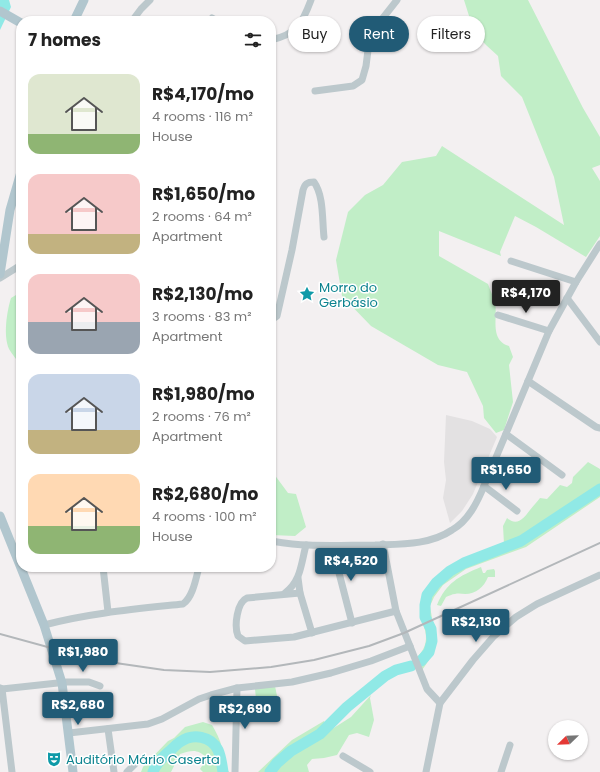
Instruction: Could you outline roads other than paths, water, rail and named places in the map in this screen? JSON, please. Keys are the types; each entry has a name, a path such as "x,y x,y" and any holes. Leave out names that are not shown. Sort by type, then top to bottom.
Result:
{"main road":[{"path":"76,16 84,0"},
{"path":"0,11 16,20"},
{"path":"0,274 10,210 16,189"},
{"path":"0,516 16,556"},
{"path":"23,572 44,625 62,683 73,772"}],"street":[{"path":"136,16 150,0"},
{"path":"276,39 286,36 299,27 304,20 311,0"},
{"path":"315,91 353,86 362,80 369,42 372,34 397,0"},
{"path":"276,317 292,250 303,190 309,182 314,182 318,187 324,237"},
{"path":"276,542 332,546 412,543 441,536 460,524 476,505 549,331 576,282 600,244"},
{"path":"511,261 576,282"},
{"path":"0,278 16,267"},
{"path":"567,298 600,342"},
{"path":"498,315 549,331"},
{"path":"528,381 596,427 600,428"},
{"path":"506,434 562,475"},
{"path":"484,486 517,511"},
{"path":"383,544 396,611 427,689 440,703"},
{"path":"285,594 290,590 298,578 306,545"},
{"path":"332,546 352,623"},
{"path":"104,572 108,612"},
{"path":"44,625 108,612 183,604 192,590 197,572"},
{"path":"426,772 440,703 489,642 516,617 537,604 600,575"},
{"path":"298,578 300,593 312,633"},
{"path":"300,593 244,599 240,606 236,626 238,636 245,641 282,639 312,633 396,611"},
{"path":"69,733 143,725 162,719 199,699 237,688 292,682 411,649"},
{"path":"12,772 1,688 89,682 100,686"},
{"path":"235,772 237,688"},
{"path":"108,729 114,772"},
{"path":"501,772 510,745"},
{"path":"343,756 370,772"},
{"path":"128,772 135,764"}],"water":[{"path":"0,0 9,0 11,7 0,30"}],"waterway":[{"path":"421,661 429,652 432,641 431,629 425,617 425,605 427,595 436,583 450,571 464,563 521,541 600,489"},
{"path":"270,772 277,763 291,751 320,734 347,707 385,676 396,670 411,666"},
{"path":"153,772 160,760 178,744 190,737 201,737 215,745 220,755 223,772"}],"railway":[{"path":"0,634 95,660 164,670 210,672 271,667 314,660 369,646 404,633 600,543"}],"place":[{"name":"Morro do Gerbásio","path":"307,294"},
{"name":"Auditório Mário Caserta","path":"54,759"}]}
